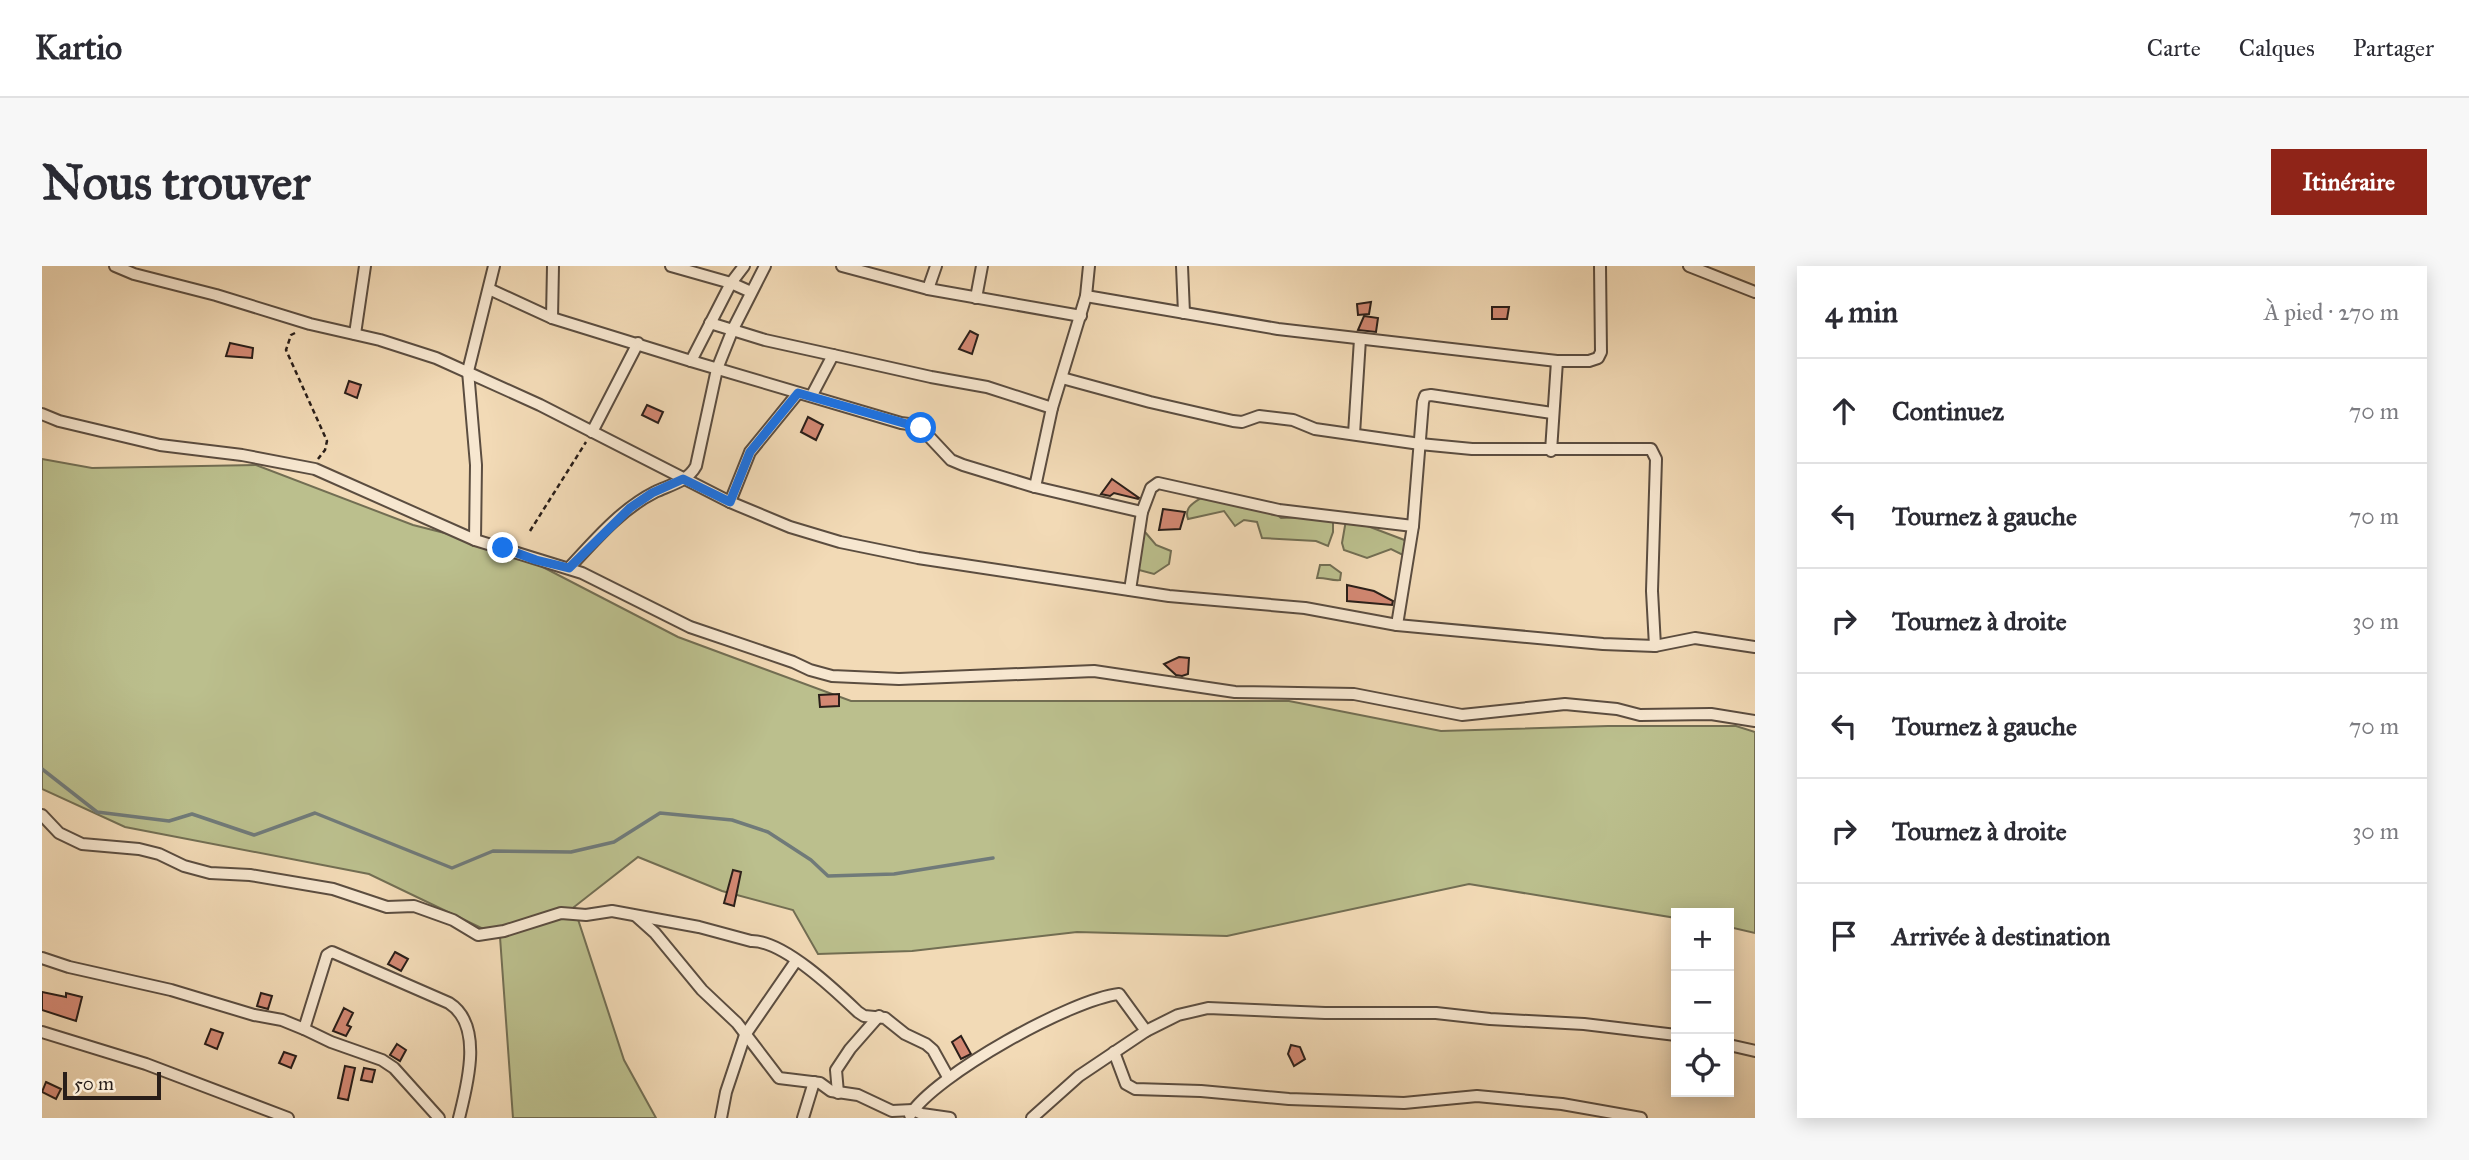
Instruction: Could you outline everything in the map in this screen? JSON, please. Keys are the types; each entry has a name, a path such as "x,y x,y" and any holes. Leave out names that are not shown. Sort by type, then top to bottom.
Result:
{"street":[{"path":"115,266 134,274 216,295 310,324 404,347 468,371 622,445 730,502 790,527 840,542 918,558 1169,596 1305,608 1397,625 1603,644 1656,646 1695,638 1755,647"},
{"path":"355,334 365,266"},
{"path":"475,540 476,465 468,371 494,266"},
{"path":"552,317 554,266"},
{"path":"671,266 751,292"},
{"path":"691,362 731,284 744,266"},
{"path":"569,568 630,508 652,493 692,474 717,369 733,329 765,266"},
{"path":"842,266 928,289 1081,316"},
{"path":"928,289 936,266"},
{"path":"976,298 982,266"},
{"path":"1035,487 1052,408 1086,296 1089,266"},
{"path":"1182,266 1184,313"},
{"path":"1086,296 1278,329 1557,361 1589,361 1598,358 1601,352 1600,266"},
{"path":"1689,266 1755,292"},
{"path":"489,289 552,317 691,362 901,423 916,425 951,460 1035,487 1142,512"},
{"path":"710,323 765,340 986,387 1052,408"},
{"path":"1354,434 1360,339"},
{"path":"592,432 638,343"},
{"path":"812,395 833,355"},
{"path":"1551,450 1557,361"},
{"path":"1062,378 1233,421 1242,422 1259,416 1293,420 1315,429 1420,444 1472,449 1651,449 1654,453 1652,592 1656,646"},
{"path":"730,502 750,452 798,393"},
{"path":"1397,625 1413,526 1423,402 1428,395 1552,413"},
{"path":"42,414 60,421 160,445 242,455 314,469 475,540 582,573 690,626 832,676 899,679 1094,671 1235,692 1354,694 1462,715 1565,704 1617,709 1640,715 1711,714 1755,721"},
{"path":"1130,590 1142,512 1151,488 1158,483 1279,510 1413,526"},
{"path":"42,815 59,833 82,844 139,849 210,873 250,875 333,889 387,907 414,906 453,920 478,935 504,931 561,913 586,915 612,911 688,924 759,941 796,961 833,987 864,1016 885,1018 905,1034 926,1044 933,1050 948,1077"},
{"path":"636,916 655,933 702,990 732,1017 779,1078 814,1082 838,1093 858,1095 892,1111 950,1118"},
{"path":"304,1029 327,955 332,952 449,1003 461,1013 470,1037 470,1062 459,1118"},
{"path":"42,958 69,967 171,990 254,1015 282,1020 331,1042 382,1060 394,1068 439,1118"},
{"path":"721,1118 726,1092 746,1035 796,961"},
{"path":"911,1114 948,1077 988,1051 1070,1010 1116,994 1122,996 1146,1031"},
{"path":"1032,1118 1079,1076 1146,1031 1178,1015 1208,1008 1325,1013 1436,1013 1584,1024 1671,1034"},
{"path":"838,1093 836,1070 850,1049 879,1016"},
{"path":"42,1032 146,1064 288,1118"},
{"path":"1734,1046 1755,1051"},
{"path":"1114,1052 1126,1084 1135,1089 1404,1103 1477,1096 1562,1104 1641,1118"},
{"path":"803,1118 814,1082"}],"path":[{"path":"295,464 319,458 327,441 286,350 291,335 310,324"},
{"path":"530,531 592,432"}],"green space":[{"path":"42,459 92,468 256,465 413,525 508,549 678,637 851,701 1289,701 1441,731 1608,726 1736,726 1755,732 1755,933 1734,928 1734,908 1671,908 1671,917 1469,884 1227,936 1077,932 912,951 818,954 793,910 722,891 638,857 574,907 624,1060 656,1118 513,1118 500,937 369,874 125,827 42,789"},
{"path":"1201,498 1274,512 1281,518 1310,517 1333,520 1333,532 1328,546 1316,541 1262,538 1257,522 1244,520 1235,526 1224,511 1188,519 1188,509"},
{"path":"1346,520 1407,541 1405,556 1391,549 1367,558 1344,550 1342,543"},
{"path":"1145,532 1156,545 1171,551 1169,564 1154,574 1139,570 1140,536"},
{"path":"1320,565 1330,565 1341,573 1340,580 1317,578"}],"building":[{"path":"1371,302 1369,314 1358,315 1357,304"},
{"path":"1492,307 1509,307 1507,319 1492,319"},
{"path":"1364,316 1378,318 1376,332 1358,330"},
{"path":"970,331 978,335 972,354 959,349"},
{"path":"230,343 253,348 252,358 226,356"},
{"path":"349,381 361,385 357,398 345,393"},
{"path":"647,405 663,412 658,423 642,415"},
{"path":"808,417 823,425 816,440 801,432"},
{"path":"1112,479 1139,498 1114,493 1110,496 1101,494"},
{"path":"1163,509 1185,512 1180,529 1159,530"},
{"path":"1347,585 1374,591 1393,601 1392,605 1347,601"},
{"path":"1179,657 1189,658 1188,674 1182,676 1176,675 1164,664"},
{"path":"839,694 839,706 820,707 819,695"},
{"path":"733,870 741,872 734,906 724,903"},
{"path":"395,952 408,959 401,971 388,964"},
{"path":"42,992 82,997 76,1021 42,1010"},
{"path":"261,993 272,996 268,1009 257,1006"},
{"path":"344,1008 353,1013 347,1025 351,1027 346,1036 333,1031"},
{"path":"211,1029 223,1033 217,1049 205,1044"},
{"path":"961,1036 971,1054 961,1059 952,1042"},
{"path":"397,1044 406,1050 400,1061 390,1055"},
{"path":"1291,1045 1300,1047 1305,1059 1294,1066 1288,1054"},
{"path":"284,1052 296,1056 291,1068 279,1063"},
{"path":"345,1066 355,1068 348,1100 338,1098"},
{"path":"364,1068 375,1070 372,1082 361,1080"},
{"path":"46,1082 61,1089 56,1099 42,1092"}],"waterway":[{"path":"42,769 97,812 169,821 192,814 254,835 315,813 452,868 493,851 571,852 614,842 660,813 732,820 768,832 811,860 828,876 894,874 993,858"}],"route":[{"path":"503,548 569,568 630,508 652,493 683,479 730,502 750,452 798,393 921,428"}]}
